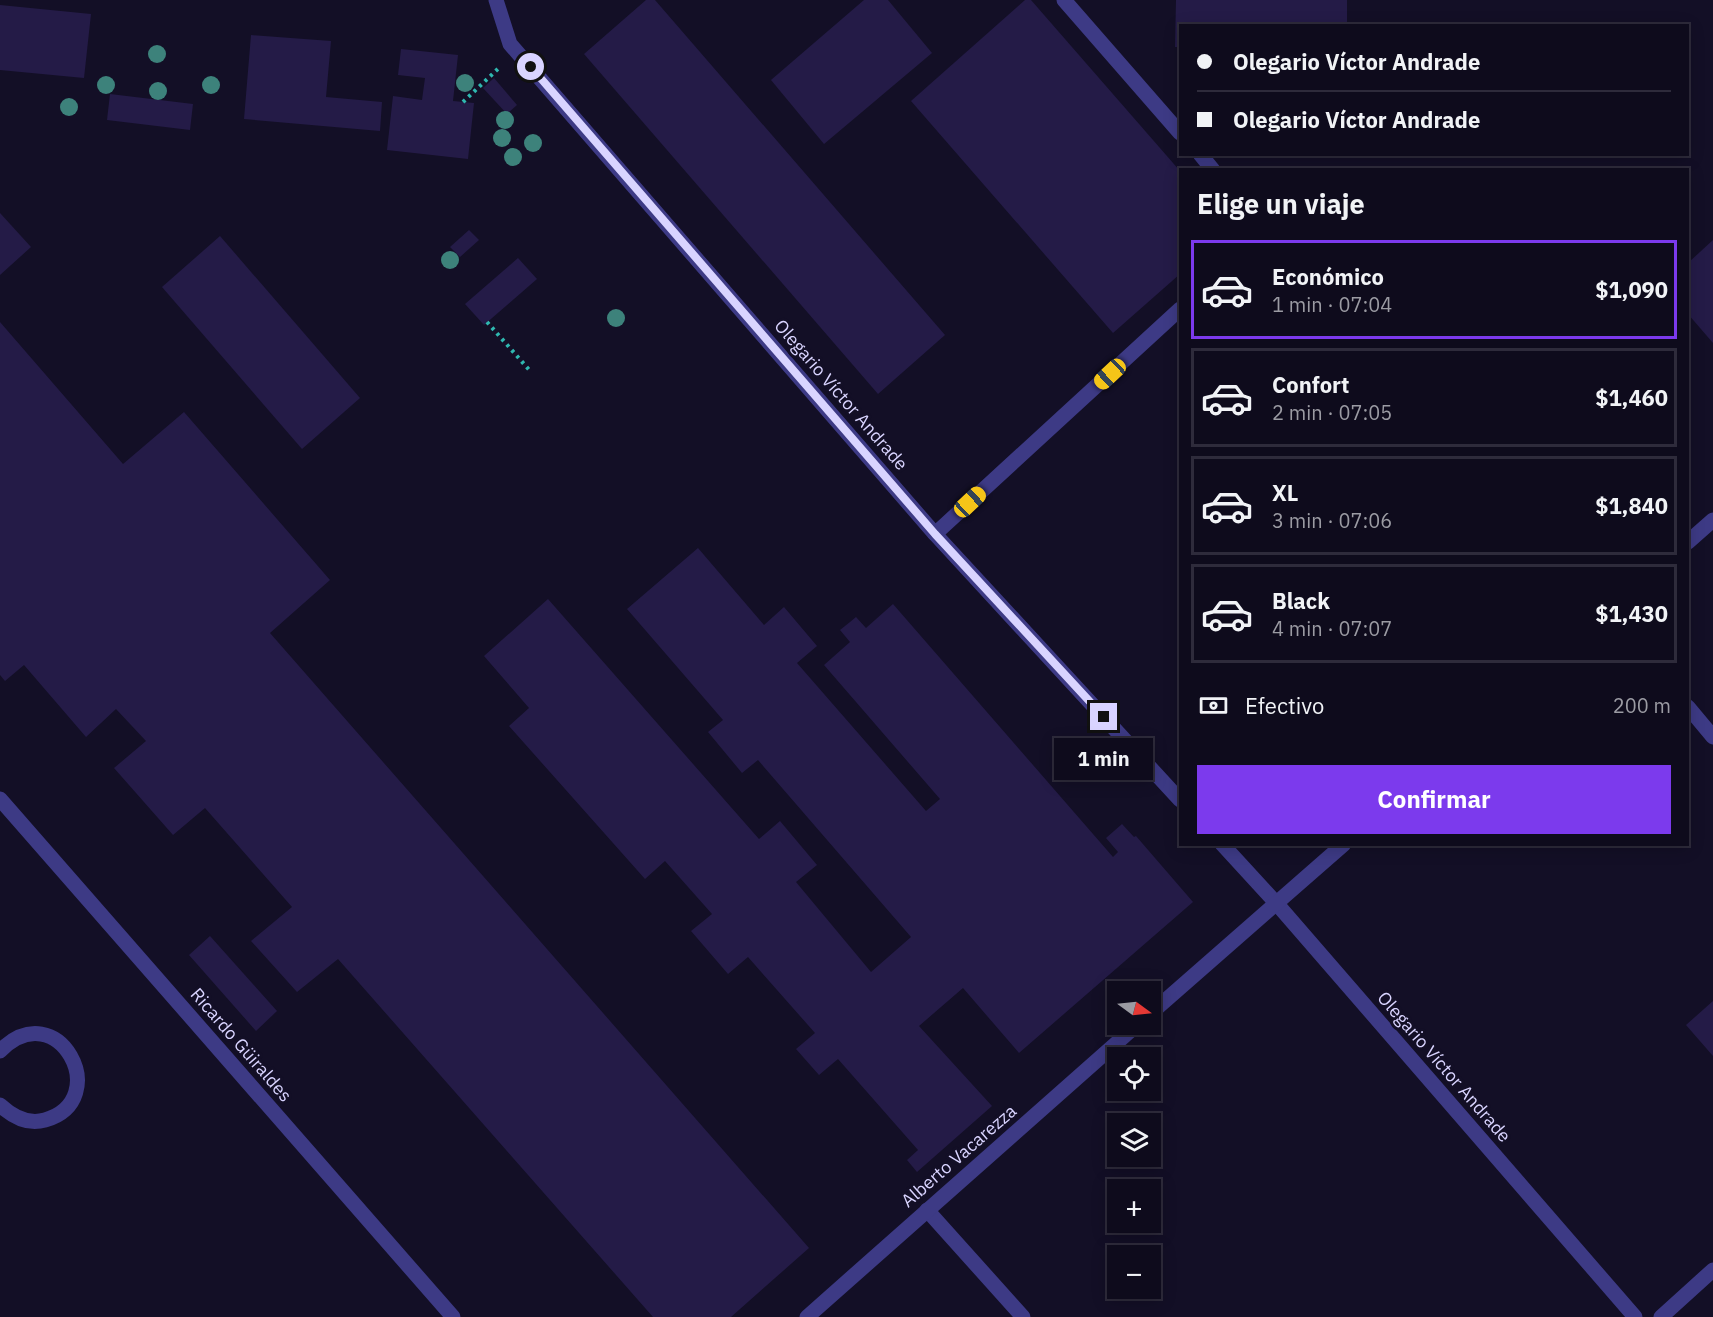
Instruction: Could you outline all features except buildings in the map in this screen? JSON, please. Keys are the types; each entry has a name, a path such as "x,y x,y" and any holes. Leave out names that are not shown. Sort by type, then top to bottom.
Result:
{"street":[{"name":"Olegario Víctor Andrade","path":"496,0 510,44 935,534 1179,799"},
{"path":"1064,0 1179,132"},
{"path":"1202,156 1211,168"},
{"path":"935,534 1179,310"},
{"path":"1689,541 1713,520"},
{"path":"1689,709 1713,737"},
{"name":"Ricardo Güiraldes","path":"0,799 453,1317"},
{"name":"Olegario Víctor Andrade","path":"1224,846 1635,1317"},
{"path":"1161,1004 1342,846"},
{"path":"0,1051 9,1042 21,1036 35,1034 49,1036 60,1042 70,1052 77,1066 78,1082 74,1096 66,1108 54,1118 39,1122 23,1120 9,1114 0,1105"},
{"name":"Alberto Vacarezza","path":"807,1317 1126,1035"},
{"path":"927,1210 1023,1317"},
{"path":"1661,1317 1713,1270"}],"path":[{"path":"463,102 517,52"},
{"path":"487,322 531,372"}],"route":[{"path":"531,67 935,534 1104,717"}]}
